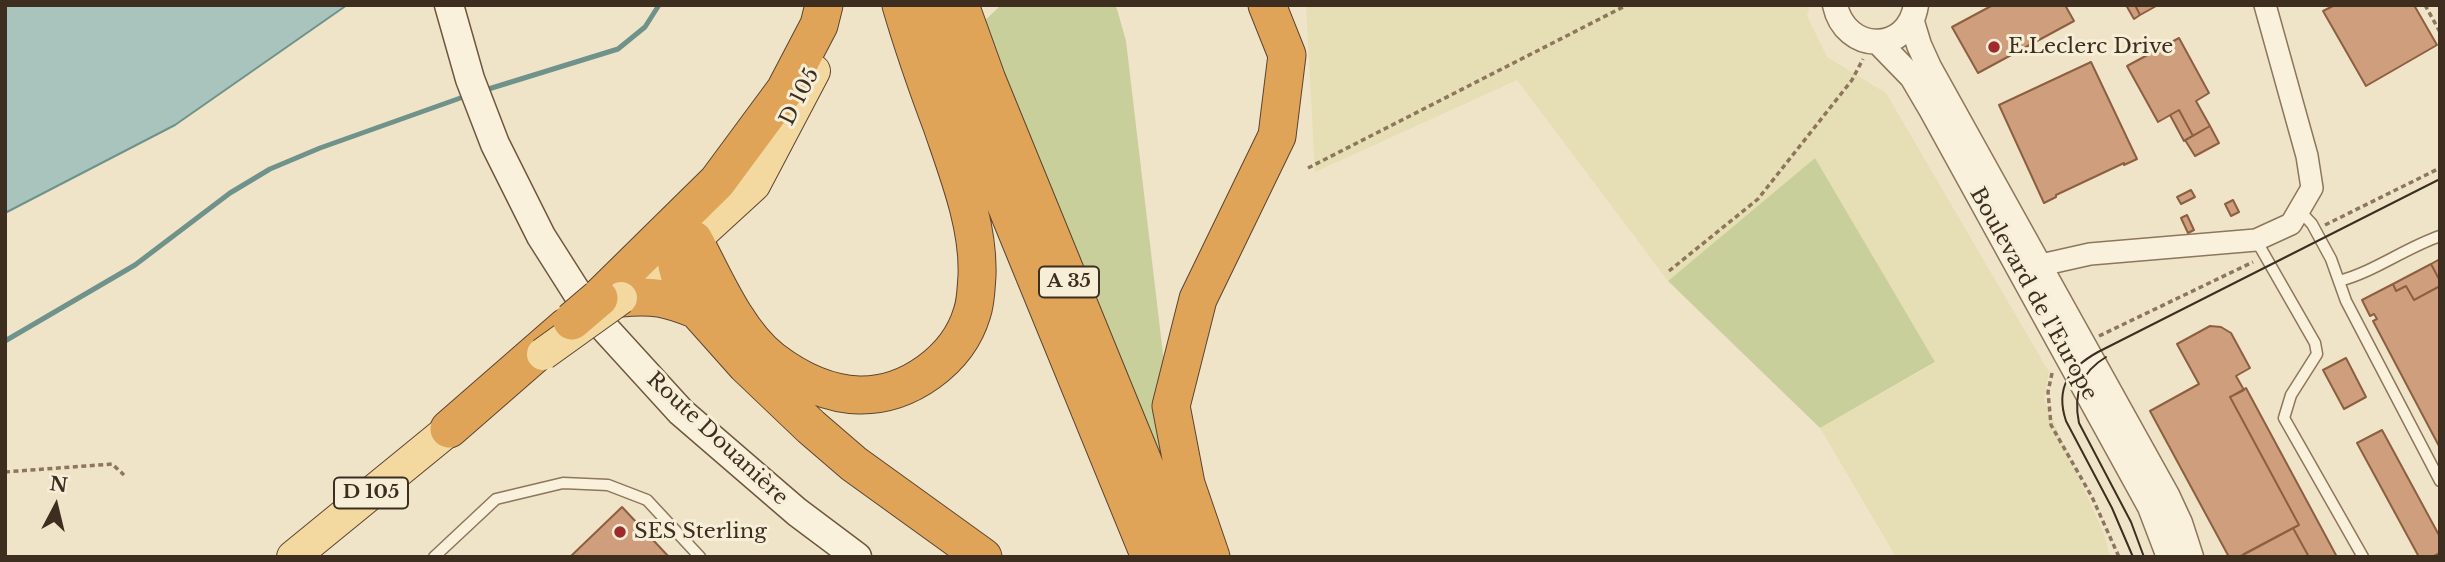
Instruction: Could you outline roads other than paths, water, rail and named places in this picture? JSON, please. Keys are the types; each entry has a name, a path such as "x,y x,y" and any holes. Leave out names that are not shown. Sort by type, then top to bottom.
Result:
{"highway":[{"path":"449,429 572,321 610,298 717,182 785,90 819,25 824,5"},
{"path":"901,5 958,173 975,247 977,273 973,310 965,331 943,360 926,374 887,393 858,395 830,390 804,381 770,358 751,339 687,246 677,266 682,284 697,310 746,365 810,427 854,464 983,557"},
{"name":"A 35","path":"929,5 960,93 1150,557"},
{"name":"A 35","path":"960,5 987,80 1182,557"},
{"path":"1211,557 1185,484 1171,407 1198,299 1278,136 1287,55 1267,5"},
{"path":"610,298 665,298 697,310"}],"main road":[{"name":"Route Douanière","path":"449,5 470,79 495,145 541,236 588,310 681,412 797,512 857,557"},
{"name":"D 105","path":"293,557 610,298 687,246 754,186 820,59 837,5"}],"street":[{"name":"Boulevard de l'Europe","path":"1835,5 1845,28 1857,37 1875,43 1912,77 2150,507 2169,557"},
{"path":"2041,265 2090,254 2261,248 2291,224 2312,188 2307,156 2265,5"},
{"name":"Boulevard de l'Europe","path":"1914,14 1919,46 1929,67 2167,495 2191,557"},
{"path":"1875,43 1897,37 1914,14"}],"lane":[{"path":"2299,210 2315,230 2331,259 2346,301 2440,481"},
{"path":"2339,281 2354,277 2415,245 2440,236"},
{"path":"2261,248 2315,343 2317,354 2291,396 2284,418 2363,557"},
{"path":"434,557 496,499 562,483 608,485 647,499 700,557"}],"water":[{"path":"5,5 347,5 175,125 5,213"}],"waterway":[{"path":"482,91 618,49 645,27 659,5"},
{"path":"5,341 135,265 230,193 270,169 320,148 466,96"}],"tram line":[{"path":"2133,557 2112,508 2066,421 2062,399 2072,372 2098,352 2440,179"},
{"path":"2106,357 2085,377 2078,394 2077,413 2079,423 2131,522 2144,557"}],"place":[{"name":"E.Leclerc Drive","path":"1994,47"},
{"name":"SES Sterling","path":"620,532"}]}
